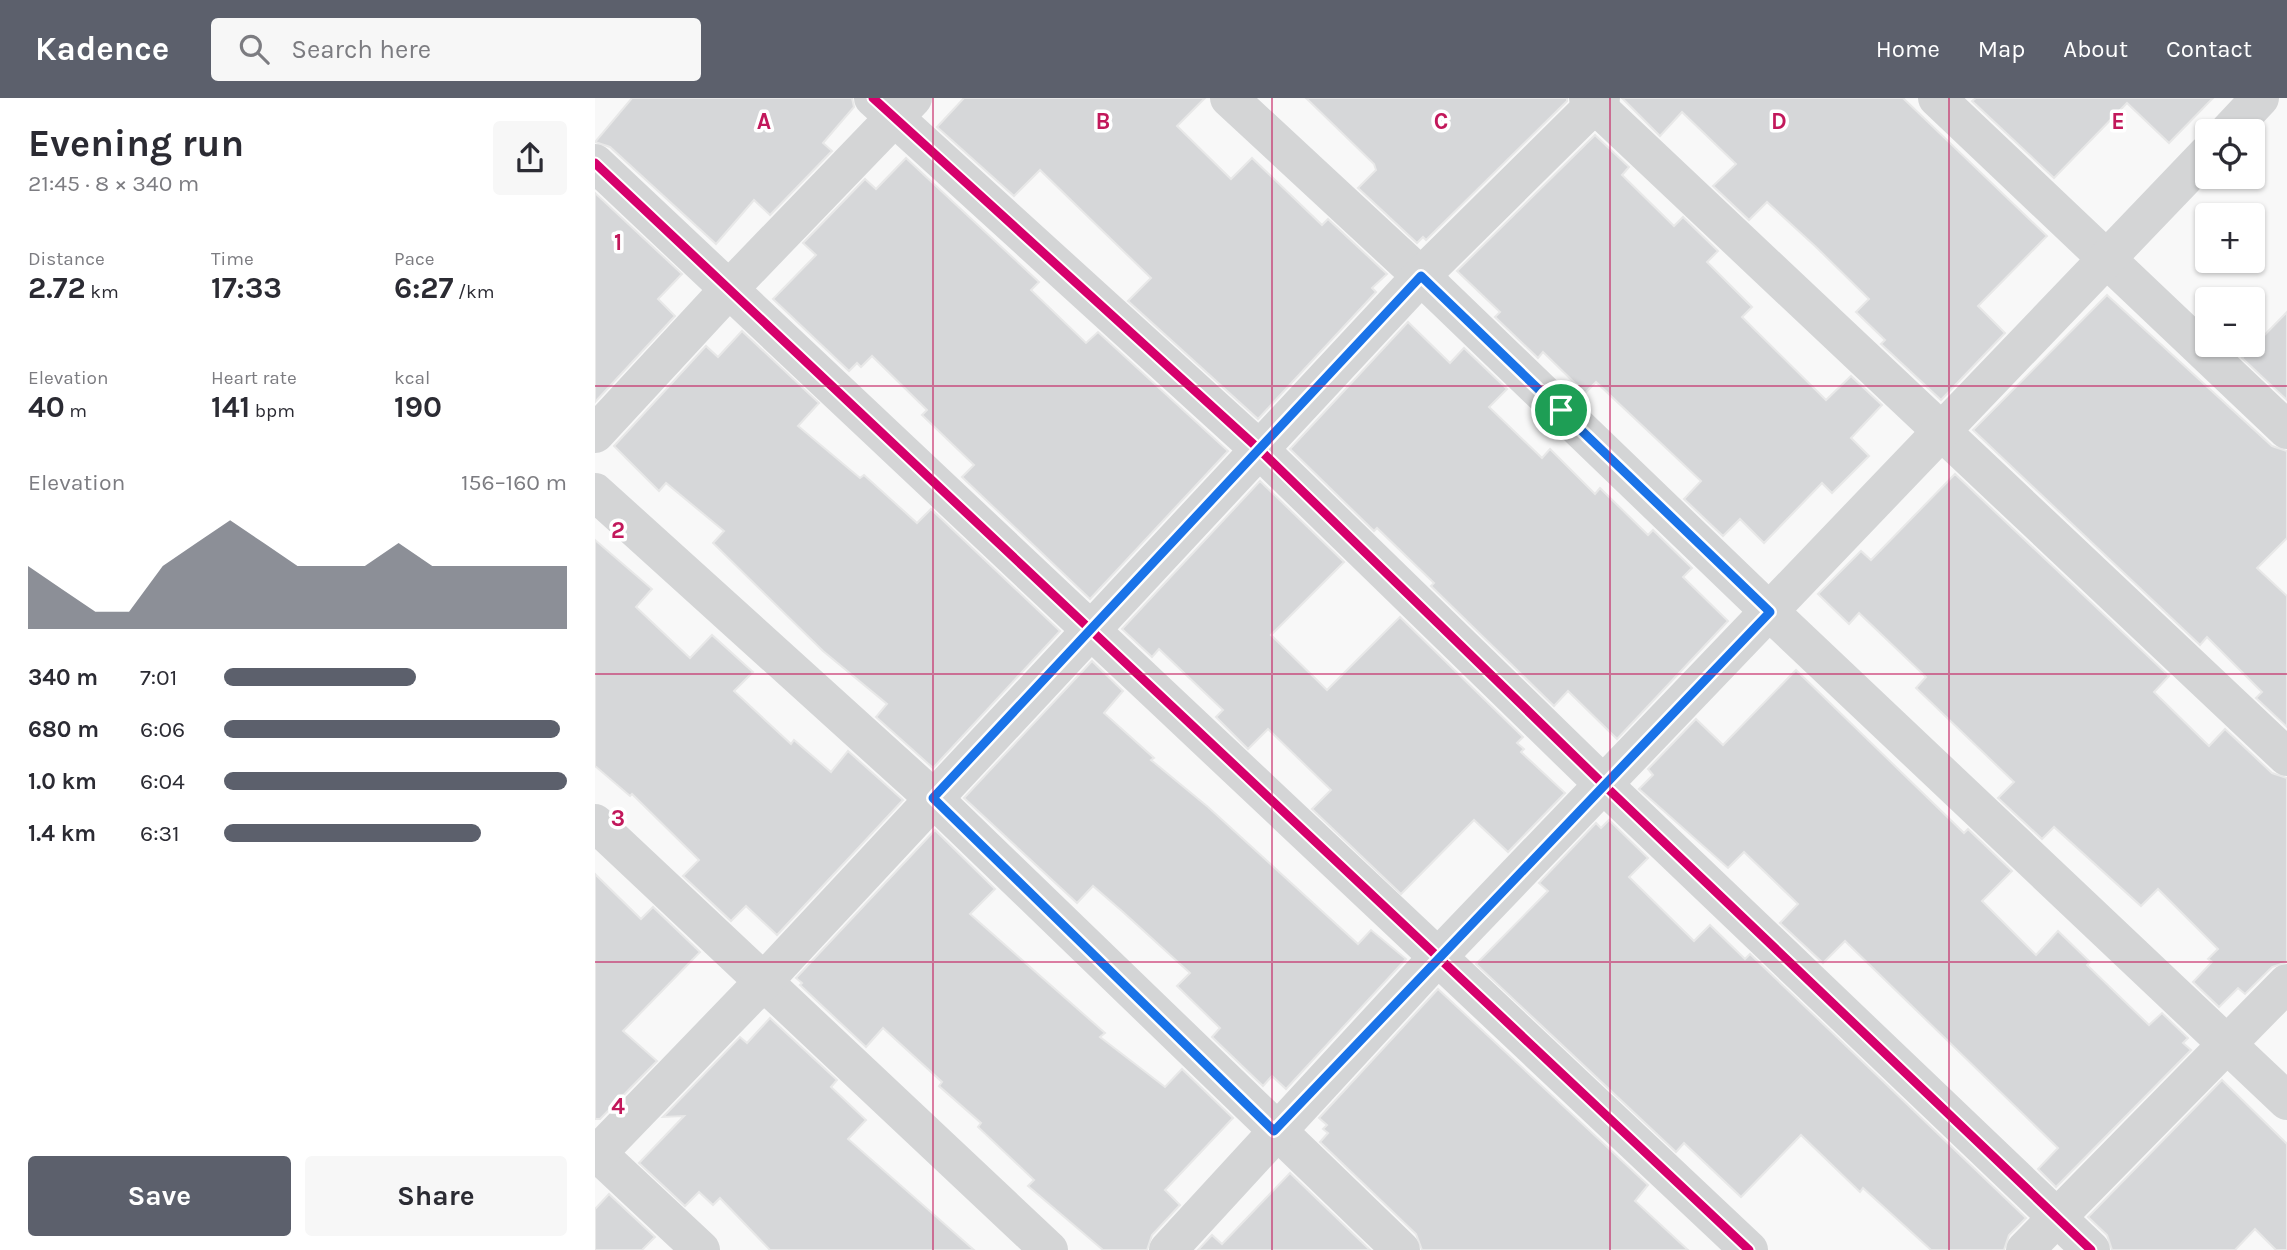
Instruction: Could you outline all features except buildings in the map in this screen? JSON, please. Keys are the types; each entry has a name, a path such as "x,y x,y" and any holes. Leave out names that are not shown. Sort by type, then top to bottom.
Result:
{"street":[{"path":"1229,98 1421,276 1770,612 2287,1101"},
{"path":"1937,98 2109,257 2287,430"},
{"path":"2240,119 2260,98"},
{"path":"701,1250 596,1153 763,982 1261,451 1421,276 1595,100 2287,757"},
{"path":"595,434 894,105 1261,451 1604,785 2091,1250"},
{"path":"595,163 1092,630 1436,959 1749,1250"},
{"path":"1168,1250 1274,1131 1436,959 2195,167"},
{"path":"595,492 933,798 1274,1131 1401,1250"},
{"path":"595,823 1049,1250"},
{"path":"2025,1250 2287,983"}],"cycle path":[{"path":"873,98 1261,451 1604,785 2091,1250"},
{"path":"595,163 1749,1250"}],"route":[{"path":"1421,276 1561,410 1770,612 1274,1131 933,798 1261,451 1421,276"}]}
